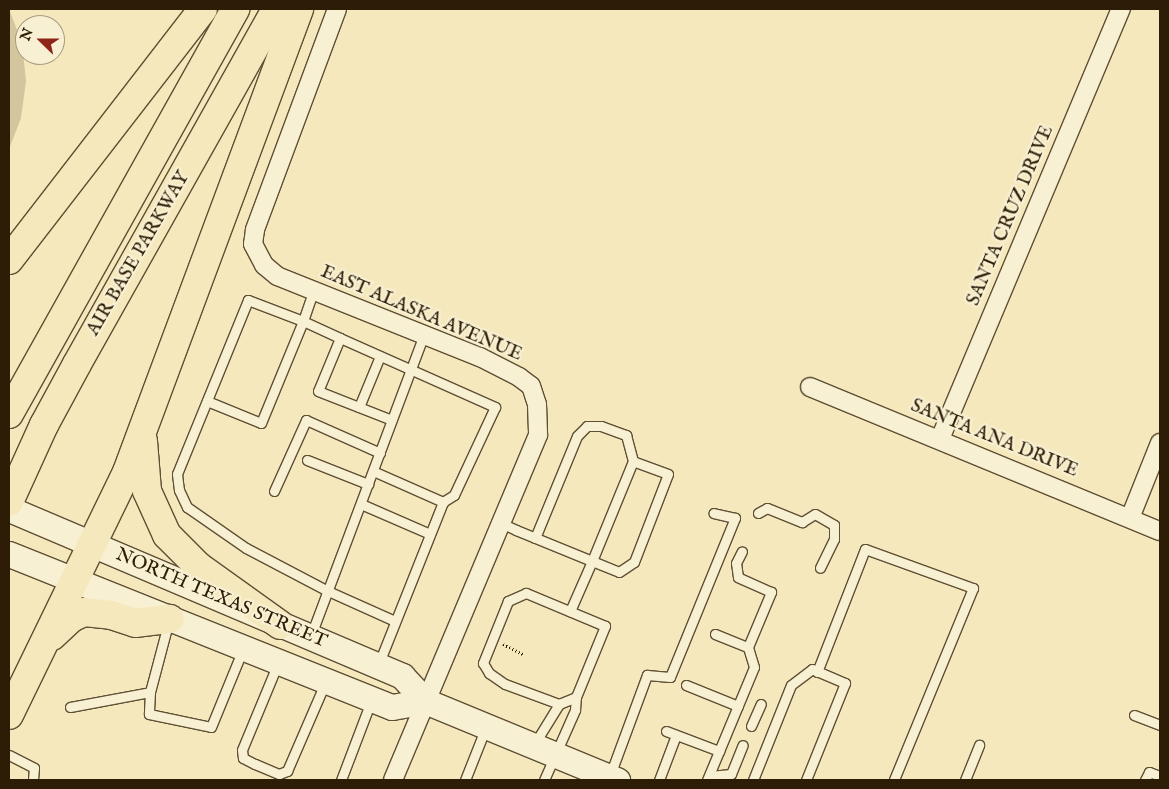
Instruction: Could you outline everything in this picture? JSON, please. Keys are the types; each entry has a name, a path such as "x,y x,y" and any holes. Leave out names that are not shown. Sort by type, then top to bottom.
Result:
{"main road":[{"path":"9,260 203,9"},
{"name":"AIR BASE PARKWAY","path":"9,414 235,9"},
{"name":"AIR BASE PARKWAY","path":"9,502 44,425 77,364 276,9"},
{"path":"9,715 94,544 142,434 299,9"},
{"path":"142,434 147,491 167,535 198,566 280,625"},
{"name":"NORTH TEXAS STREET","path":"9,509 310,638 378,665 402,676 425,701 614,779"},
{"name":"NORTH TEXAS STREET","path":"15,557 392,707 425,701"},
{"path":"44,646 71,618 84,612 111,615 135,623 170,619"}],"street":[{"name":"EAST ALASKA AVENUE","path":"337,9 273,175 255,230 254,244 264,264 277,276 313,292 480,357 530,386 537,404 538,435 425,701 394,780"},
{"name":"SANTA CRUZ DRIVE","path":"940,439 1121,9"},
{"name":"SANTA ANA DRIVE","path":"810,387 1160,531"},
{"path":"1130,518 1160,443"}],"lane":[{"path":"207,402 261,423 304,322 313,292"},
{"path":"378,665 443,502 454,495 495,407 304,322 248,300 177,474 179,490 187,507 246,548 328,591 395,621"},
{"path":"310,638 424,335"},
{"path":"340,338 318,391 392,420"},
{"path":"359,407 380,356"},
{"path":"274,491 306,420 380,454"},
{"path":"535,538 577,436 587,426 601,426 626,436 633,462 570,611"},
{"path":"307,460 368,484"},
{"path":"501,523 619,572 634,562 668,474 633,462"},
{"path":"373,471 443,502"},
{"path":"361,504 430,534"},
{"path":"758,513 767,508 802,522 815,514 834,525 834,539 820,568"},
{"path":"614,779 647,675 670,677 735,518 714,513"},
{"path":"817,672 865,549 973,588 894,780"},
{"path":"708,778 754,667 748,647 770,592 738,577 736,563 742,551"},
{"path":"544,750 575,710 576,698 606,626 526,593 508,600 483,663 489,673 506,684 559,704 576,698"},
{"path":"170,619 150,692 149,714 211,727 243,647"},
{"path":"715,634 748,647"},
{"path":"279,661 242,750 243,758 279,774 287,771 326,680"},
{"path":"753,780 791,685 812,669 845,684 806,780"},
{"path":"686,686 738,706"},
{"path":"70,707 150,692"},
{"path":"341,780 372,699"},
{"path":"544,780 544,750 559,704"},
{"path":"751,726 761,704"},
{"path":"1134,715 1160,725"},
{"path":"466,780 486,727"},
{"path":"666,731 719,751"},
{"path":"659,780 676,735"},
{"path":"708,778 731,774 742,745"},
{"path":"965,780 979,745"},
{"path":"9,755 34,768 33,780"},
{"path":"1145,780 1149,772 1160,776"}],"shaded area":[{"path":"9,9 15,25 15,65 24,65 26,81 21,118 9,149"}]}
